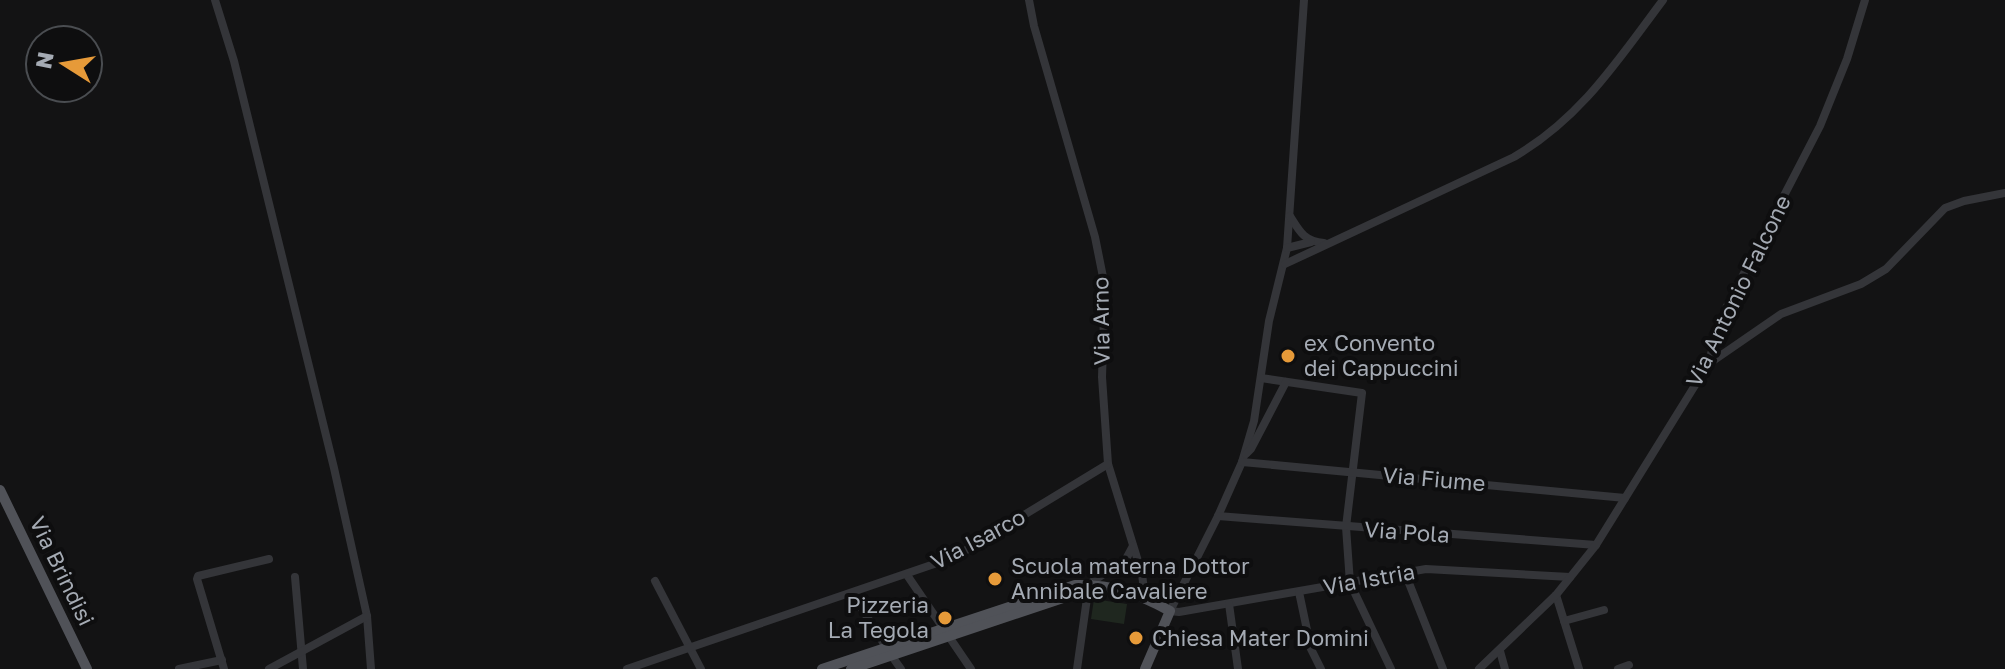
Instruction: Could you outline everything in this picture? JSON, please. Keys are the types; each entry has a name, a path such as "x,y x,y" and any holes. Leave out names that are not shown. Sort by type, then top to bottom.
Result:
{"main road":[{"name":"Via Brindisi","path":"0,490 87,669"},
{"path":"822,669 889,651 1075,585 1089,584 1123,589 1170,611 1145,669"},
{"path":"851,669 889,651"}],"street":[{"path":"215,0 234,61 334,468 367,616 371,669"},
{"name":"Via Arno","path":"1029,0 1095,237 1105,287 1102,377 1108,464 1142,574 1145,598"},
{"path":"1170,611 1218,516 1243,458 1254,421 1273,303 1287,248 1304,0"},
{"path":"1285,264 1514,157 1537,143 1568,120 1592,94 1663,0"},
{"name":"Via Antonio Falcone","path":"1479,669 1556,595 1596,545 1707,366 1726,308 1820,126 1847,59 1865,0"},
{"path":"1707,366 1781,314 1861,284 1886,269 1945,208 2005,193"},
{"path":"1290,215 1311,242"},
{"path":"1287,248 1311,242 1325,243"},
{"path":"1261,378 1362,393 1355,472 1346,527 1350,583 1391,669"},
{"path":"1243,458 1251,449 1286,382"},
{"name":"Via Fiume","path":"1243,458 1625,498"},
{"name":"Via Isarco","path":"627,669 907,575 963,552 1108,464"},
{"name":"Via Pola","path":"1218,516 1596,545"},
{"path":"1077,669 1089,584 1126,559 1133,546"},
{"path":"179,669 223,665 198,576 269,559"},
{"name":"Via Istria","path":"1170,611 1229,604 1426,569 1570,577"},
{"path":"1405,573 1443,669"},
{"path":"907,575 971,669"},
{"path":"295,577 303,669"},
{"path":"655,581 701,669"},
{"path":"1299,592 1311,649 1321,669"},
{"path":"852,593 901,669"},
{"path":"1556,595 1579,669"},
{"path":"1229,604 1238,669"},
{"path":"1564,621 1604,610"},
{"path":"269,669 367,616"},
{"path":"1500,651 1505,669"},
{"path":"1618,669 1629,665"}],"shaded area":[{"path":"1094,599 1127,604 1124,624 1091,619"}],"place":[{"name":"ex Convento dei Cappuccini","path":"1288,356"},
{"name":"Scuola materna Dottor Annibale Cavaliere","path":"995,579"},
{"name":"Pizzeria La Tegola","path":"945,618"},
{"name":"Chiesa Mater Domini","path":"1136,638"}]}
